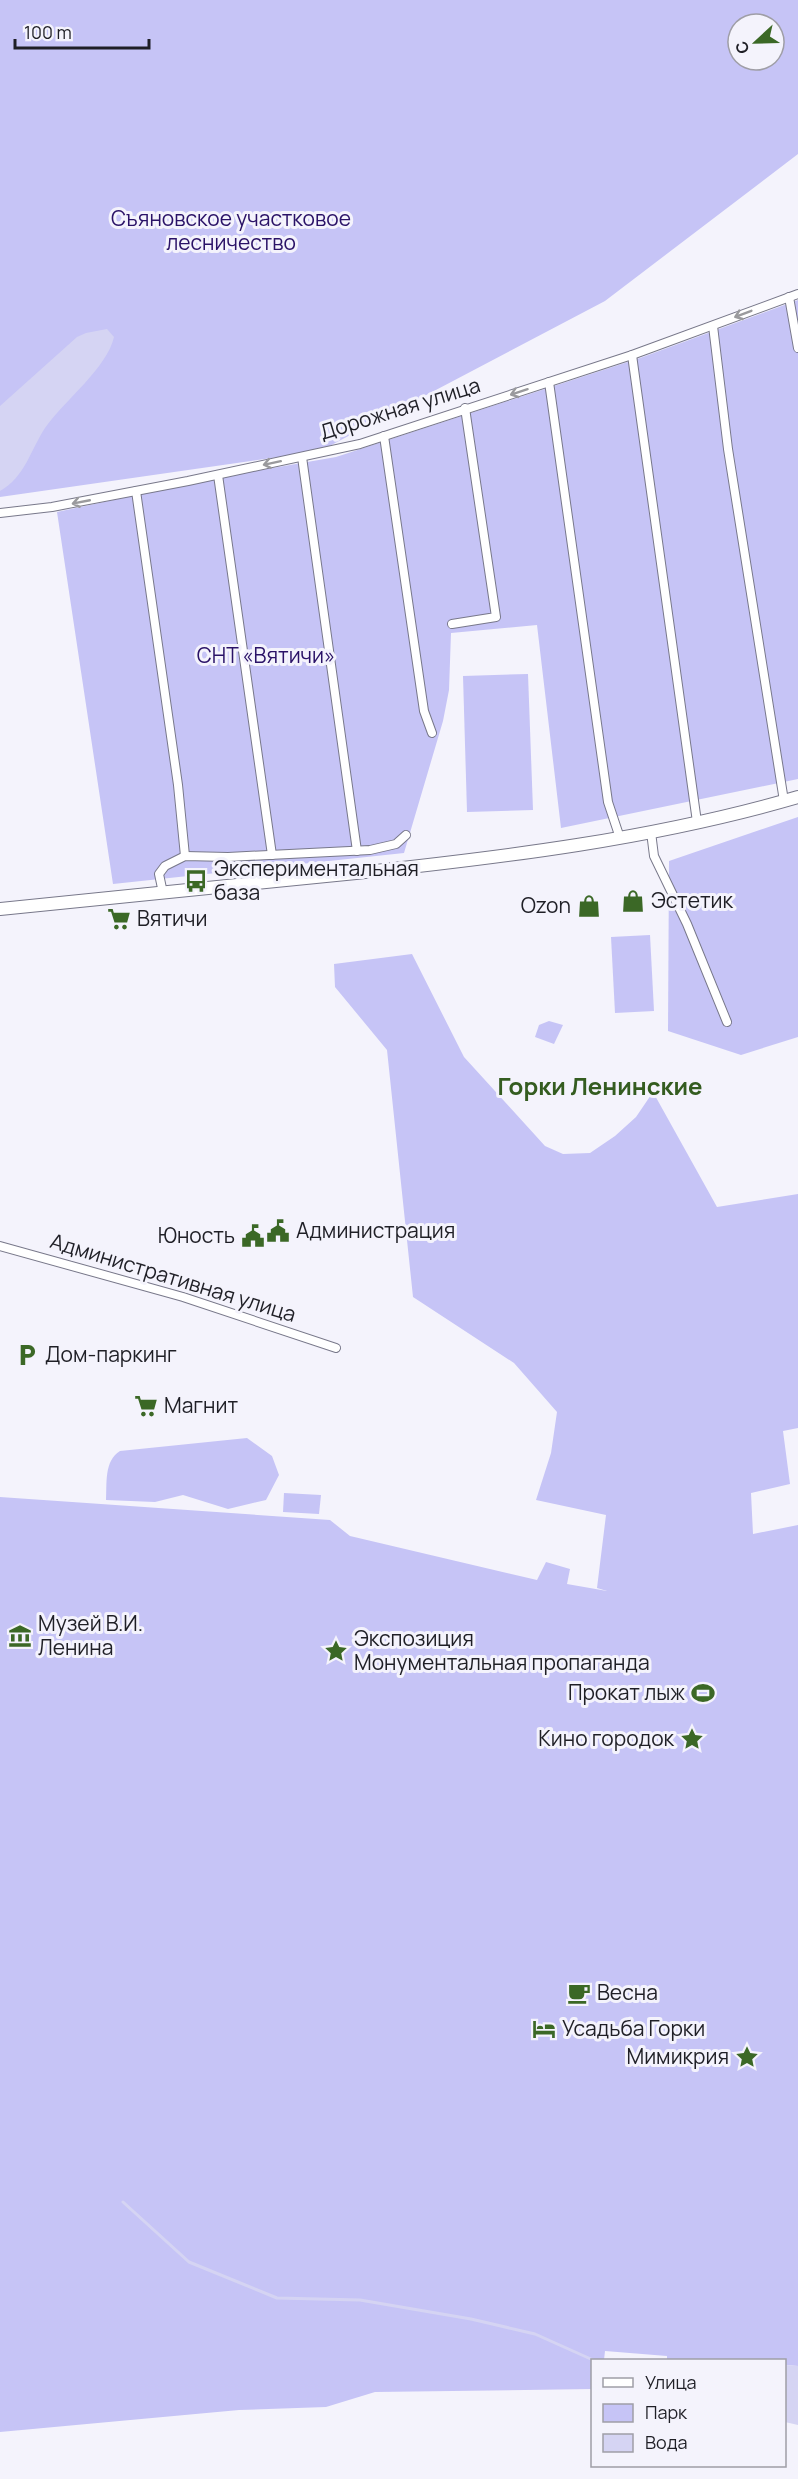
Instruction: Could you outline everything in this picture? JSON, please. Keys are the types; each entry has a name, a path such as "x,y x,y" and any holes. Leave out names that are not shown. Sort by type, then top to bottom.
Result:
{"main road":[{"path":"0,909 450,863 620,838 798,797"}],"street":[{"name":"Дорожная улица","path":"0,513 52,507 136,491 360,444 632,355 798,294"},
{"path":"789,297 798,348"},
{"path":"713,326 728,449 784,801"},
{"path":"632,355 697,822"},
{"path":"549,382 608,802 620,838"},
{"path":"452,624 496,616 465,408"},
{"path":"384,436 424,711 432,733"},
{"path":"302,456 357,851"},
{"path":"218,475 272,855"},
{"path":"136,491 178,785 184,856"},
{"path":"651,832 654,856 687,924 727,1022"},
{"path":"163,893 159,874 165,866 184,856 357,851 396,844 406,836"},
{"name":"Административная улица","path":"0,1246 183,1297 336,1348"}],"green space":[{"name":"Съяновское участковое лесничество","path":"0,0 798,0 798,154 605,301 320,451 0,497"},
{"name":"СНТ «Вятичи»","path":"798,300 798,779 561,828 537,625 451,633 449,690 443,721 404,853 113,884 57,512 226,476 336,457 640,358"},
{"path":"528,674 533,810 467,812 463,676"},
{"path":"798,817 798,1037 741,1055 668,1031 669,861"},
{"path":"650,935 654,1011 615,1013 611,937"},
{"path":"412,954 464,1057 545,1146 563,1154 590,1153 615,1136 636,1117 653,1092 717,1207 798,1194 798,1428 783,1431 790,1484 751,1493 753,1534 798,1525 798,2366 786,2365 786,2359 667,2359 667,2356 605,2351 604,2359 591,2359 591,2389 375,2392 326,2407 239,2410 0,2432 0,1497 330,1520 350,1536 537,1580 546,1562 570,1569 567,1584 607,1591 597,1588 606,1515 536,1500 551,1453 557,1412 514,1363 413,1297 387,1050 335,987 334,964"},
{"path":"549,1021 563,1025 554,1044 535,1037 539,1025"},
{"path":"247,1438 272,1456 279,1475 266,1500 228,1509 183,1495 155,1502 106,1500 109,1466 111,1460 120,1451"},
{"path":"284,1493 321,1495 319,1514 283,1512"}],"water":[{"path":"107,329 114,337 103,360 53,417 21,471 0,491 0,406 77,337"},
{"path":"786,2365 798,2366 798,2425 786,2422"}],"waterway":[{"path":"123,2202 189,2262 277,2298 360,2300 471,2319 535,2334 591,2359"}],"place":[{"name":"Экспериментальная база","path":"196,881"},
{"name":"Эстетик","path":"633,901"},
{"name":"Ozon","path":"589,906"},
{"name":"Вятичи","path":"119,919"},
{"name":"Администрация","path":"278,1231"},
{"name":"Юность","path":"253,1236"},
{"name":"Дом-паркинг","path":"27,1355"},
{"name":"Магнит","path":"146,1406"},
{"name":"Музей В.И. Ленина","path":"20,1636"},
{"name":"Экспозиция Монументальная пропаганда","path":"336,1651"},
{"name":"Прокат лыж","path":"703,1693"},
{"name":"Кино городок","path":"692,1739"},
{"name":"Весна","path":"579,1993"},
{"name":"Усадьба Горки","path":"544,2029"},
{"name":"Мимикрия","path":"747,2057"}],"district":[{"name":"Горки Ленинские","path":"600,1087"}]}
